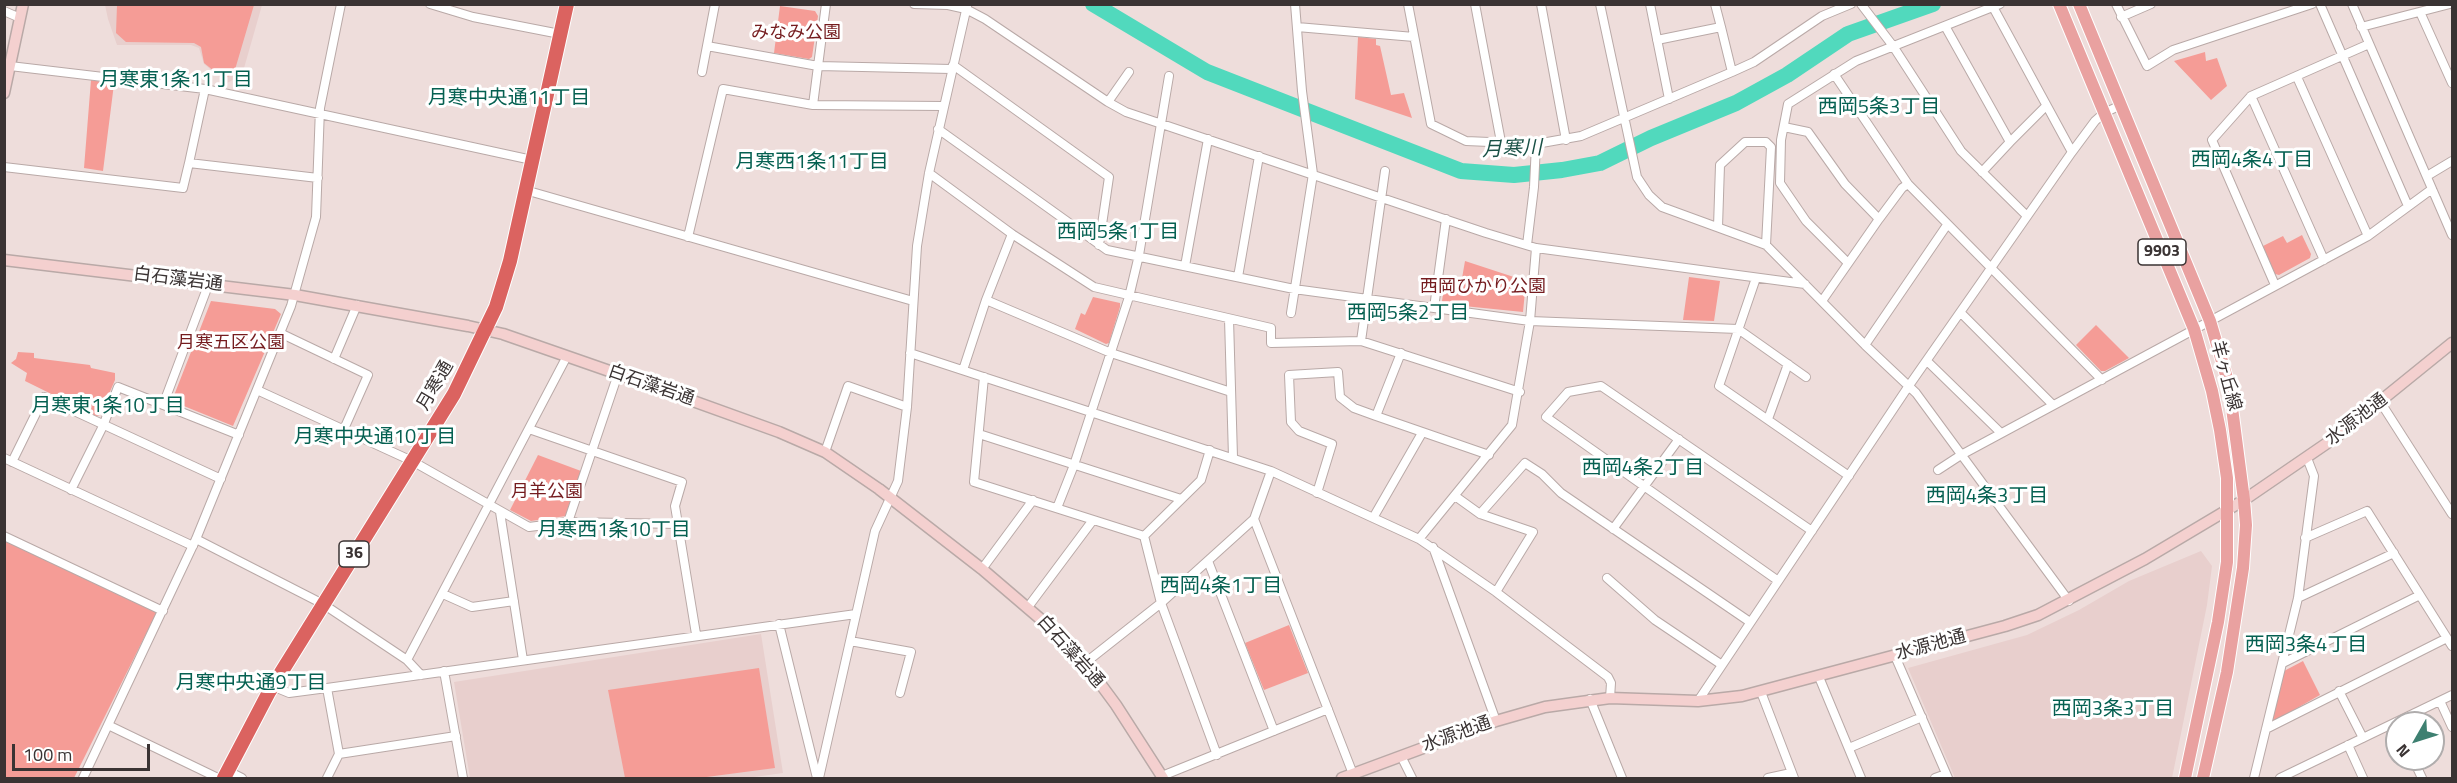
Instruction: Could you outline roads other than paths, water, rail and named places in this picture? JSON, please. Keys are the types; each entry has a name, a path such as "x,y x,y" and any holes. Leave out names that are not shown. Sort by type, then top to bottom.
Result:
{"highway":[{"name":"月寒通","path":"224,776 272,686 461,380 486,330 496,307 510,261 567,4"}],"main road":[{"path":"4,93 23,4"},
{"name":"羊ヶ丘線","path":"2059,4 2194,329 2220,430 2227,478 2227,562 2218,622 2185,778"},
{"name":"羊ヶ丘線","path":"2079,4 2210,321 2229,385 2246,525 2237,618 2203,778"},
{"name":"白石藻岩通","path":"4,260 294,295 486,330 618,374 779,432 825,452 857,472 982,569 1058,634 1085,663 1116,705 1162,777"},
{"name":"水源池通","path":"1342,778 1496,721 1545,707 1610,698 1721,700 1819,677 2038,615 2069,601 2169,546 2244,500 2307,458 2381,403 2452,343"}],"street":[{"path":"83,778 195,542 294,295 316,217 321,115 329,59 341,4"},
{"path":"430,4 473,16 560,34"},
{"path":"702,72 715,4"},
{"path":"813,105 826,4"},
{"path":"914,4 967,7 1126,112 1536,248 1805,284"},
{"path":"1291,313 1313,174 1302,91 1295,4"},
{"path":"1408,4 1431,124 1466,141 1536,144 1566,140 1625,123 1669,99 1754,62 1822,16 1851,4"},
{"path":"1475,4 1501,142"},
{"path":"1541,4 1566,140"},
{"path":"1600,4 1637,177 1649,195 1662,207 1766,245 1928,408 2069,601"},
{"path":"1650,4 1669,99"},
{"path":"1715,4 1732,72"},
{"path":"2116,4 2147,66 2173,50 2312,4"},
{"path":"2121,17 2151,4"},
{"path":"2320,4 2408,206"},
{"path":"2352,4 2452,235"},
{"path":"2361,27 2450,4"},
{"path":"1848,262 1806,220 1780,183 1781,140 1788,104 1834,74 1891,43 1946,26 1997,6 2046,106 2072,152"},
{"path":"818,778 875,531 898,481 907,407 917,246 938,129 967,7"},
{"path":"1864,8 1891,43 1961,152 2027,216"},
{"path":"4,11 20,18"},
{"path":"2420,12 2452,83"},
{"path":"1946,26 2010,141"},
{"path":"1297,27 1414,37"},
{"path":"1657,40 1721,27"},
{"path":"2276,285 2212,140 2251,96 2369,44"},
{"path":"707,46 818,66 952,67 1109,177 1099,245"},
{"path":"10,66 205,89 532,160"},
{"path":"1108,102 1129,72"},
{"path":"1834,74 1908,184 2103,380"},
{"path":"1057,508 1074,465 1129,297 1139,255 1159,123 1169,76"},
{"path":"2297,77 2368,236"},
{"path":"4,167 183,188 205,89"},
{"path":"688,237 723,89 813,105 943,106"},
{"path":"2251,96 2324,260"},
{"path":"1698,701 1908,387 2072,152 2095,121 2104,113 2121,105"},
{"path":"1982,172 2046,106"},
{"path":"1784,127 1808,132 1845,184 1879,219"},
{"path":"938,129 1107,250 1294,289 1434,309 1530,321 1738,329 1806,377"},
{"path":"1185,266 1208,139"},
{"path":"1718,227 1720,165 1745,142 1766,142 1771,147 1766,245"},
{"path":"1527,245 1534,187 1536,144"},
{"path":"1238,277 1259,156"},
{"path":"2427,176 2452,161"},
{"path":"189,163 318,177"},
{"path":"1361,341 1385,171"},
{"path":"929,173 1012,234 1094,288 1271,328 1271,343 1361,341 1520,392"},
{"path":"1822,301 1879,219 1902,188 1908,184"},
{"path":"1938,470 2001,433 2368,236 2432,189"},
{"path":"525,190 913,301"},
{"path":"1434,309 1446,219"},
{"path":"1865,345 1947,225"},
{"path":"963,370 986,300 1012,234"},
{"path":"1419,539 1512,425 1520,392 1530,321 1536,248"},
{"path":"1756,278 1719,386 1849,476"},
{"path":"163,405 209,283"},
{"path":"986,300 1111,353 1231,392"},
{"path":"334,359 357,305"},
{"path":"1961,313 2053,405"},
{"path":"1229,319 1233,458"},
{"path":"280,333 368,375 344,429"},
{"path":"910,353 1271,471 1419,539 1496,592 1608,677 1611,683 1610,698"},
{"path":"1376,416 1401,353"},
{"path":"407,660 566,358"},
{"path":"1927,361 2001,433"},
{"path":"1768,419 1788,364"},
{"path":"1317,493 1332,444 1299,431 1291,422 1289,375 1338,372 1340,397 1354,408 1489,455"},
{"path":"568,522 618,374"},
{"path":"984,377 974,482 1144,536"},
{"path":"825,452 848,386 907,407"},
{"path":"1778,580 1546,417 1568,392 1601,386 1812,531"},
{"path":"71,490 103,426 118,387 239,435"},
{"path":"257,390 412,461 500,512 530,526 568,522 678,524"},
{"path":"221,479 44,397 8,460 71,490 195,542 323,604 407,660 421,675"},
{"path":"2381,403 2452,514"},
{"path":"529,429 682,482 675,506 696,634"},
{"path":"1373,518 1422,433"},
{"path":"979,435 1182,499"},
{"path":"1613,529 1679,439"},
{"path":"1144,536 1201,480 1210,450"},
{"path":"2254,778 2298,598 2314,477 2307,458"},
{"path":"1480,514 1525,463 1542,474 1561,493 1750,622"},
{"path":"1085,663 1161,603 1254,519 1271,471"},
{"path":"1455,496 1480,514 1533,532 1496,592"},
{"path":"982,569 1033,500"},
{"path":"2305,538 2367,511 2452,646"},
{"path":"500,512 523,660"},
{"path":"1254,519 1353,774"},
{"path":"1028,608 1093,520"},
{"path":"4,536 163,611"},
{"path":"1144,536 1161,603 1217,755"},
{"path":"1432,547 1496,721"},
{"path":"2298,598 2394,553"},
{"path":"1208,561 1274,730"},
{"path":"1607,578 1655,620 1722,665"},
{"path":"443,594 472,607 514,602"},
{"path":"2283,663 2420,595"},
{"path":"272,686 289,693 696,634 856,614"},
{"path":"779,624 818,778"},
{"path":"2266,729 2447,638"},
{"path":"850,641 911,652 900,693"},
{"path":"1895,656 1947,776 1935,778"},
{"path":"444,671 462,778"},
{"path":"1819,677 1861,778"},
{"path":"327,688 339,754 327,778"},
{"path":"2339,691 2363,738"},
{"path":"1761,692 1793,776 1768,778"},
{"path":"2420,711 2452,695"},
{"path":"1590,699 1622,778"},
{"path":"2440,701 2452,727"},
{"path":"1162,777 1328,709"},
{"path":"1849,748 1922,717"},
{"path":"108,725 224,776 242,778"},
{"path":"2280,778 2385,728"},
{"path":"339,754 456,736"},
{"path":"2348,745 2363,778"},
{"path":"1401,756 1412,778"},
{"path":"2299,769 2303,778"}],"waterway":[{"name":"月寒川","path":"1093,4 1207,72 1461,171 1514,175 1600,163 1651,138 1736,103 1787,75 1848,34 1933,4"}],"district":[{"name":"月寒東1条11丁目","path":"176,81"},
{"name":"月寒中央通11丁目","path":"509,99"},
{"name":"西岡5条3丁目","path":"1879,108"},
{"name":"西岡4条4丁目","path":"2252,161"},
{"name":"月寒西1条11丁目","path":"812,163"},
{"name":"西岡5条1丁目","path":"1118,233"},
{"name":"西岡5条2丁目","path":"1408,314"},
{"name":"月寒東1条10丁目","path":"108,407"},
{"name":"月寒中央通10丁目","path":"375,438"},
{"name":"西岡4条2丁目","path":"1643,469"},
{"name":"西岡4条3丁目","path":"1987,497"},
{"name":"月寒西1条10丁目","path":"614,531"},
{"name":"西岡4条1丁目","path":"1221,587"},
{"name":"西岡3条4丁目","path":"2306,646"},
{"name":"月寒中央通9丁目","path":"251,684"},
{"name":"西岡3条3丁目","path":"2113,710"}],"park label":[{"name":"みなみ公園","path":"796,34"},
{"name":"西岡ひかり公園","path":"1483,288"},
{"name":"月寒五区公園","path":"231,344"},
{"name":"月羊公園","path":"547,493"}]}
